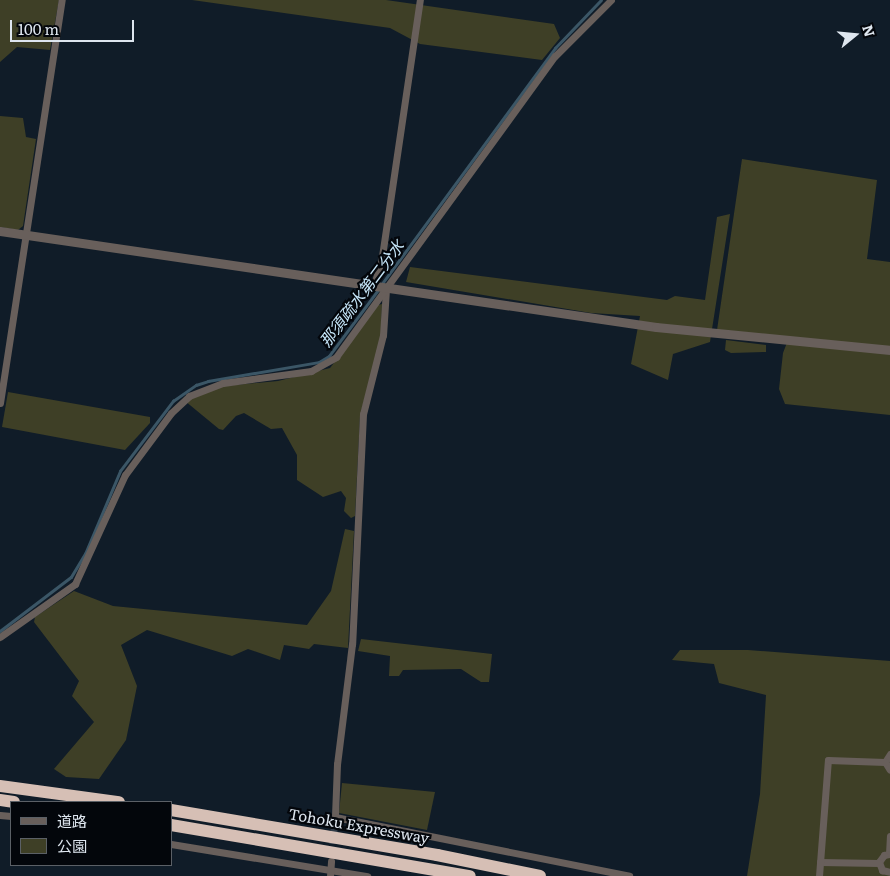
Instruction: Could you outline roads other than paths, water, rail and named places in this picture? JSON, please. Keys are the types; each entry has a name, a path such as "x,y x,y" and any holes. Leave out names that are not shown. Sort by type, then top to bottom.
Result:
{"highway":[{"path":"0,786 112,801"},
{"name":"Tohoku Expressway","path":"172,810 437,855 540,876"},
{"name":"Tohoku Expressway","path":"172,825 470,876"}],"street":[{"path":"0,403 62,0"},
{"path":"373,287 381,263 420,0"},
{"path":"0,636 75,584 125,475 181,403 209,386 294,375 328,364 386,289 555,56 611,0"},
{"path":"0,231 656,327 890,350"},
{"path":"386,289 383,335 363,414 352,644 337,764 335,817 608,874 629,876"},
{"path":"885,762 890,754"},
{"path":"819,876 828,760 885,762"},
{"path":"885,762 890,770"},
{"path":"889,873 882,870 879,863 882,857 890,854 890,836"},
{"path":"172,844 368,876"},
{"path":"820,862 879,863"}],"waterway":[{"name":"那須疏水第二分水","path":"381,285 555,48 601,0"},
{"name":"那須疏水第二分水","path":"0,631 71,577 85,554 120,471 173,401 196,385 208,381 319,362 329,356 378,290"}],"tunnel":[{"path":"332,854 335,817"}]}
